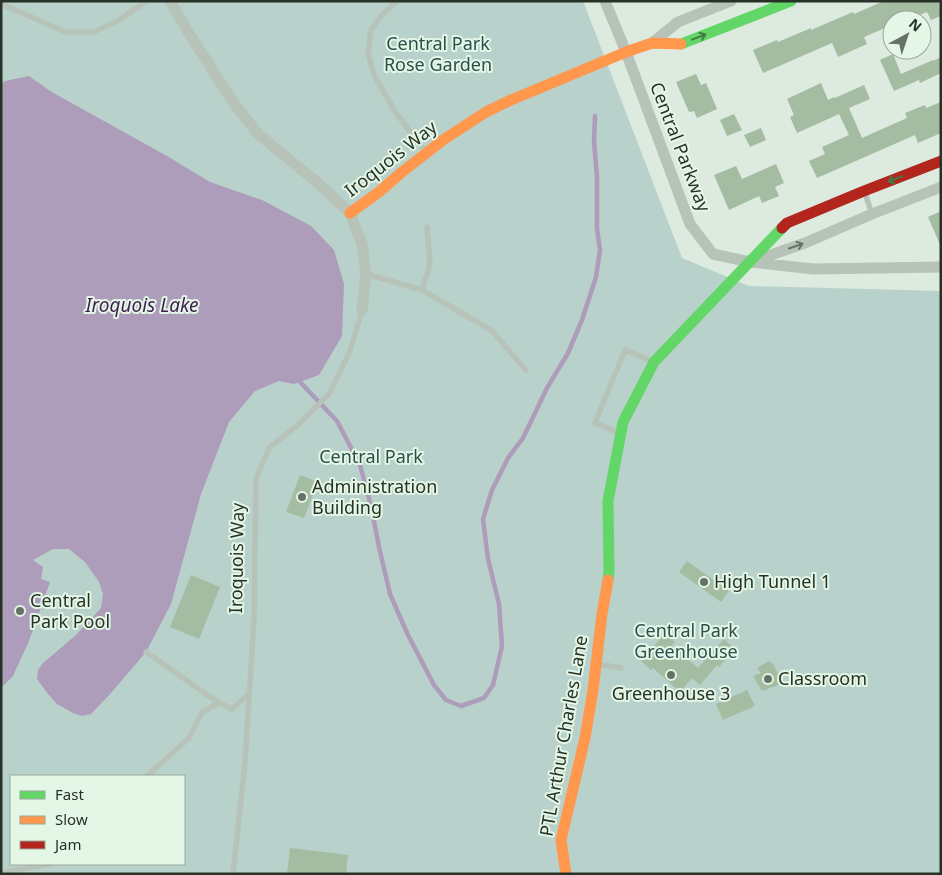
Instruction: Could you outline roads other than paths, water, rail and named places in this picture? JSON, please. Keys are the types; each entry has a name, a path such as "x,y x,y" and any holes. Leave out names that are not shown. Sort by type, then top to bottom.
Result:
{"street":[{"path":"170,1 233,102 258,134 318,183 350,213"},
{"name":"Central Parkway","path":"605,1 690,224 713,254 750,262 813,269 941,267"},
{"path":"652,43 678,22 731,1"},
{"path":"652,43 684,44 792,1"},
{"name":"Iroquois Way","path":"362,310 366,274 362,244 350,213 426,153 486,112 626,52 652,43"},
{"name":"PTL Arthur Charles Lane","path":"566,874 561,840 585,738 609,572 608,501 623,422 654,362 787,223 941,161"},
{"path":"750,262 805,243 941,187"}],"lane":[{"path":"1,4 66,32 93,32 116,22 147,1"},
{"path":"396,1 371,30 368,53 378,82 396,113 426,153"},
{"path":"864,191 872,214"},
{"path":"422,290 430,264 427,227"},
{"path":"366,274 422,290 491,330 526,370"},
{"name":"Iroquois Way","path":"233,874 245,762 254,620 256,480 269,448 300,424 330,394 350,351 362,310"},
{"path":"621,434 595,423 626,350 654,362"},
{"path":"146,652 219,704 232,709 249,694"},
{"path":"596,664 621,668"},
{"path":"148,775 189,738 202,712 219,704"},
{"path":"1,873 44,865"}],"water":[{"name":"Iroquois Lake","path":"29,76 50,91 210,182 262,200 311,226 334,250 344,284 342,336 319,375 294,384 279,381 255,391 229,422 201,494 171,604 146,652 91,714 82,716 57,704 37,679 38,670 42,664 76,635 101,608 103,594 99,582 85,562 69,549 53,549 33,560 43,567 41,579 50,582 29,641 13,676 1,688 1,84 5,81"}],"waterway":[{"path":"300,382 337,421 360,465 390,594 408,635 434,685 446,700 461,706 484,698 493,685 502,646 499,604 488,559 483,519 492,490 508,458 523,438 547,388 568,353 582,320 596,277 600,250 597,229 595,116"}],"place":[{"name":"Administration Building","path":"302,497"},
{"name":"High Tunnel 1","path":"704,582"},
{"name":"Central Park Pool","path":"20,611"},
{"name":"Greenhouse 3","path":"671,675"},
{"name":"Classroom","path":"768,679"}],"park label":[{"name":"Central Park Rose Garden","path":"438,54"},
{"name":"Central Park","path":"371,457"},
{"name":"Central Park Greenhouse","path":"686,641"}]}
